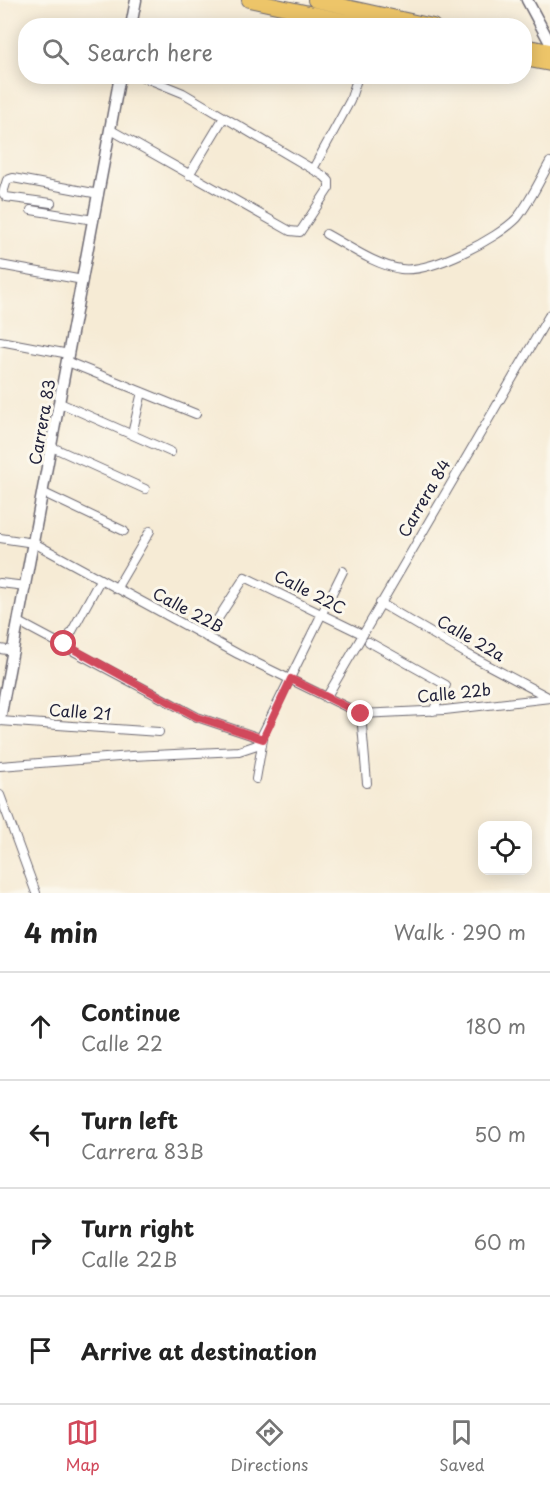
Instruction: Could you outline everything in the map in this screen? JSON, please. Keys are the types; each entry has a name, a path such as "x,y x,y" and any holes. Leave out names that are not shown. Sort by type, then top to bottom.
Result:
{"highway":[{"path":"249,0 332,18"},
{"path":"315,0 397,18"},
{"path":"532,50 550,60"},
{"path":"532,59 550,60"}],"street":[{"path":"133,18 136,0"},
{"path":"527,0 550,43"},
{"name":"Carrera 83","path":"0,720 119,84"},
{"path":"111,130 290,231 300,232 329,188 329,181 313,169 183,93 161,84"},
{"path":"313,169 350,101 355,84"},
{"path":"189,175 224,117"},
{"path":"326,234 384,264 404,269 424,268 501,233 518,216 550,162"},
{"path":"51,203 6,197 3,193 7,180 13,178 99,194"},
{"path":"31,210 94,220"},
{"path":"0,265 83,280"},
{"name":"Carrera 84","path":"326,698 550,314"},
{"path":"0,341 69,358 196,414"},
{"path":"132,434 142,392"},
{"path":"60,403 171,452"},
{"path":"52,447 145,489"},
{"path":"44,493 124,531"},
{"path":"116,589 150,531"},
{"name":"Calle 22B","path":"0,538 34,543 206,637 361,714"},
{"path":"0,766 239,751 258,745 263,739 343,571"},
{"name":"Calle 22C","path":"206,637 245,577 362,634"},
{"path":"64,644 100,580"},
{"path":"0,583 26,586"},
{"name":"Calle 22a","path":"380,603 549,697"},
{"path":"19,622 197,717 263,739"},
{"path":"369,642 446,686 433,711"},
{"path":"0,649 14,651"},
{"name":"Calle 22b","path":"361,714 433,711 549,697"},
{"path":"361,714 367,783"},
{"name":"Calle 21","path":"0,720 159,732"},
{"path":"256,779 263,739"},
{"path":"0,795 36,893"}],"route":[{"path":"64,644 197,717 263,739 291,679 361,714"}]}
